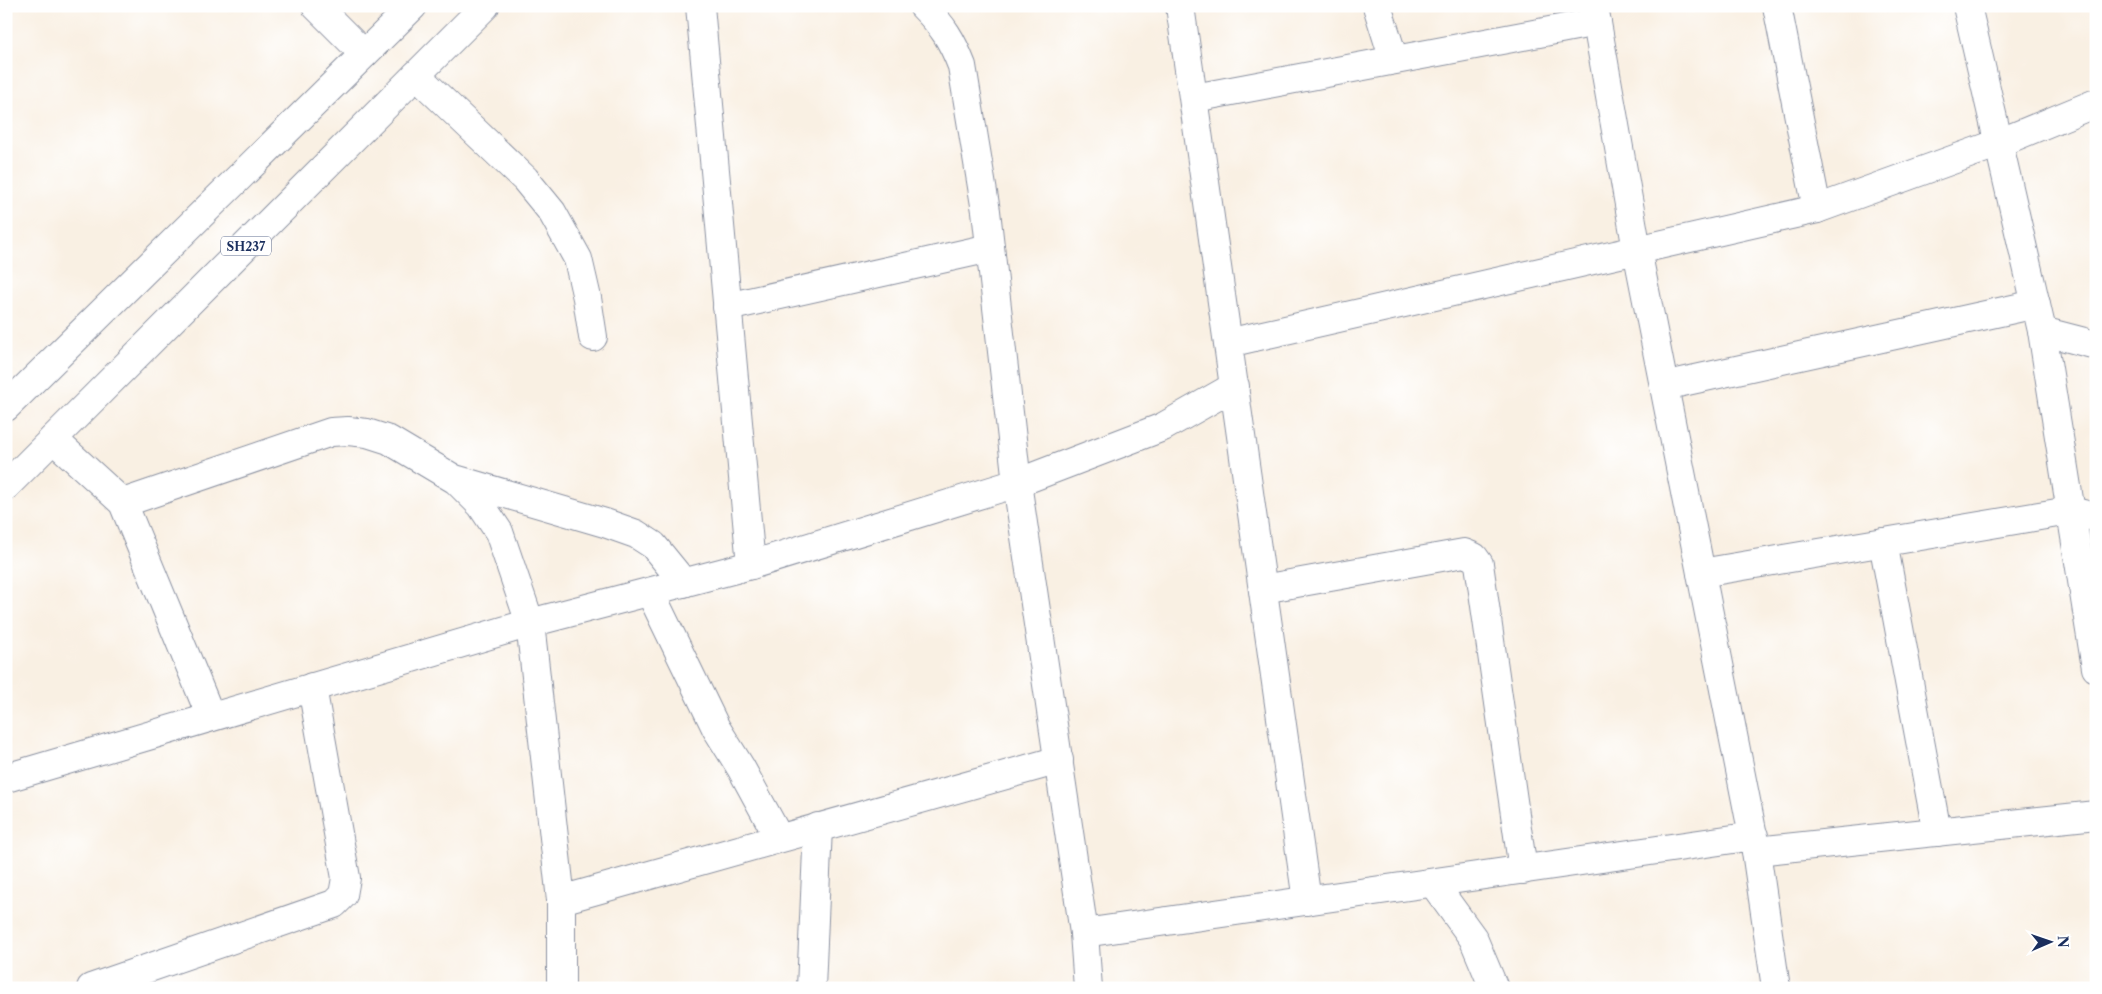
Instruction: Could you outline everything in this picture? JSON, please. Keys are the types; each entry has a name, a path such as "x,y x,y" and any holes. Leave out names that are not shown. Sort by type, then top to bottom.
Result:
{"street":[{"path":"316,6 364,54"},
{"path":"6,407 413,6"},
{"name":"SH237","path":"6,486 485,6"},
{"path":"700,6 751,565"},
{"path":"1180,6 1307,901"},
{"path":"1377,6 1394,60"},
{"path":"1777,6 1817,209"},
{"path":"1967,6 2042,331 2069,511 2096,668"},
{"path":"938,11 962,66 990,248 1017,483 1084,933 1088,988"},
{"path":"1194,98 1394,60 1596,14 1637,250 1755,844 1776,988"},
{"path":"416,75 525,179 552,212 578,259 593,337"},
{"path":"1228,342 1817,209 2000,143 2096,103"},
{"path":"727,307 990,248"},
{"path":"1664,386 2036,304"},
{"path":"2042,331 2096,345"},
{"path":"6,778 530,623 751,565 1017,483 1163,427 1235,386"},
{"path":"123,503 331,432 339,432 367,433 390,440 456,480 481,505 499,532 530,623 561,900 561,988"},
{"path":"53,439 123,503 211,717"},
{"path":"456,480 605,523 636,534 653,545 684,582"},
{"path":"1701,573 2069,511 2096,517"},
{"path":"1883,542 1937,832"},
{"path":"1263,589 1464,552 1474,557 1479,564 1523,870"},
{"path":"650,592 716,728 741,768 779,838"},
{"path":"92,988 334,904 343,895 346,878 312,687"},
{"path":"561,900 1058,760"},
{"path":"1084,933 1523,870 1755,844 1937,832 2096,815"},
{"path":"811,988 818,828"},
{"path":"1433,883 1473,938 1494,988"}]}
